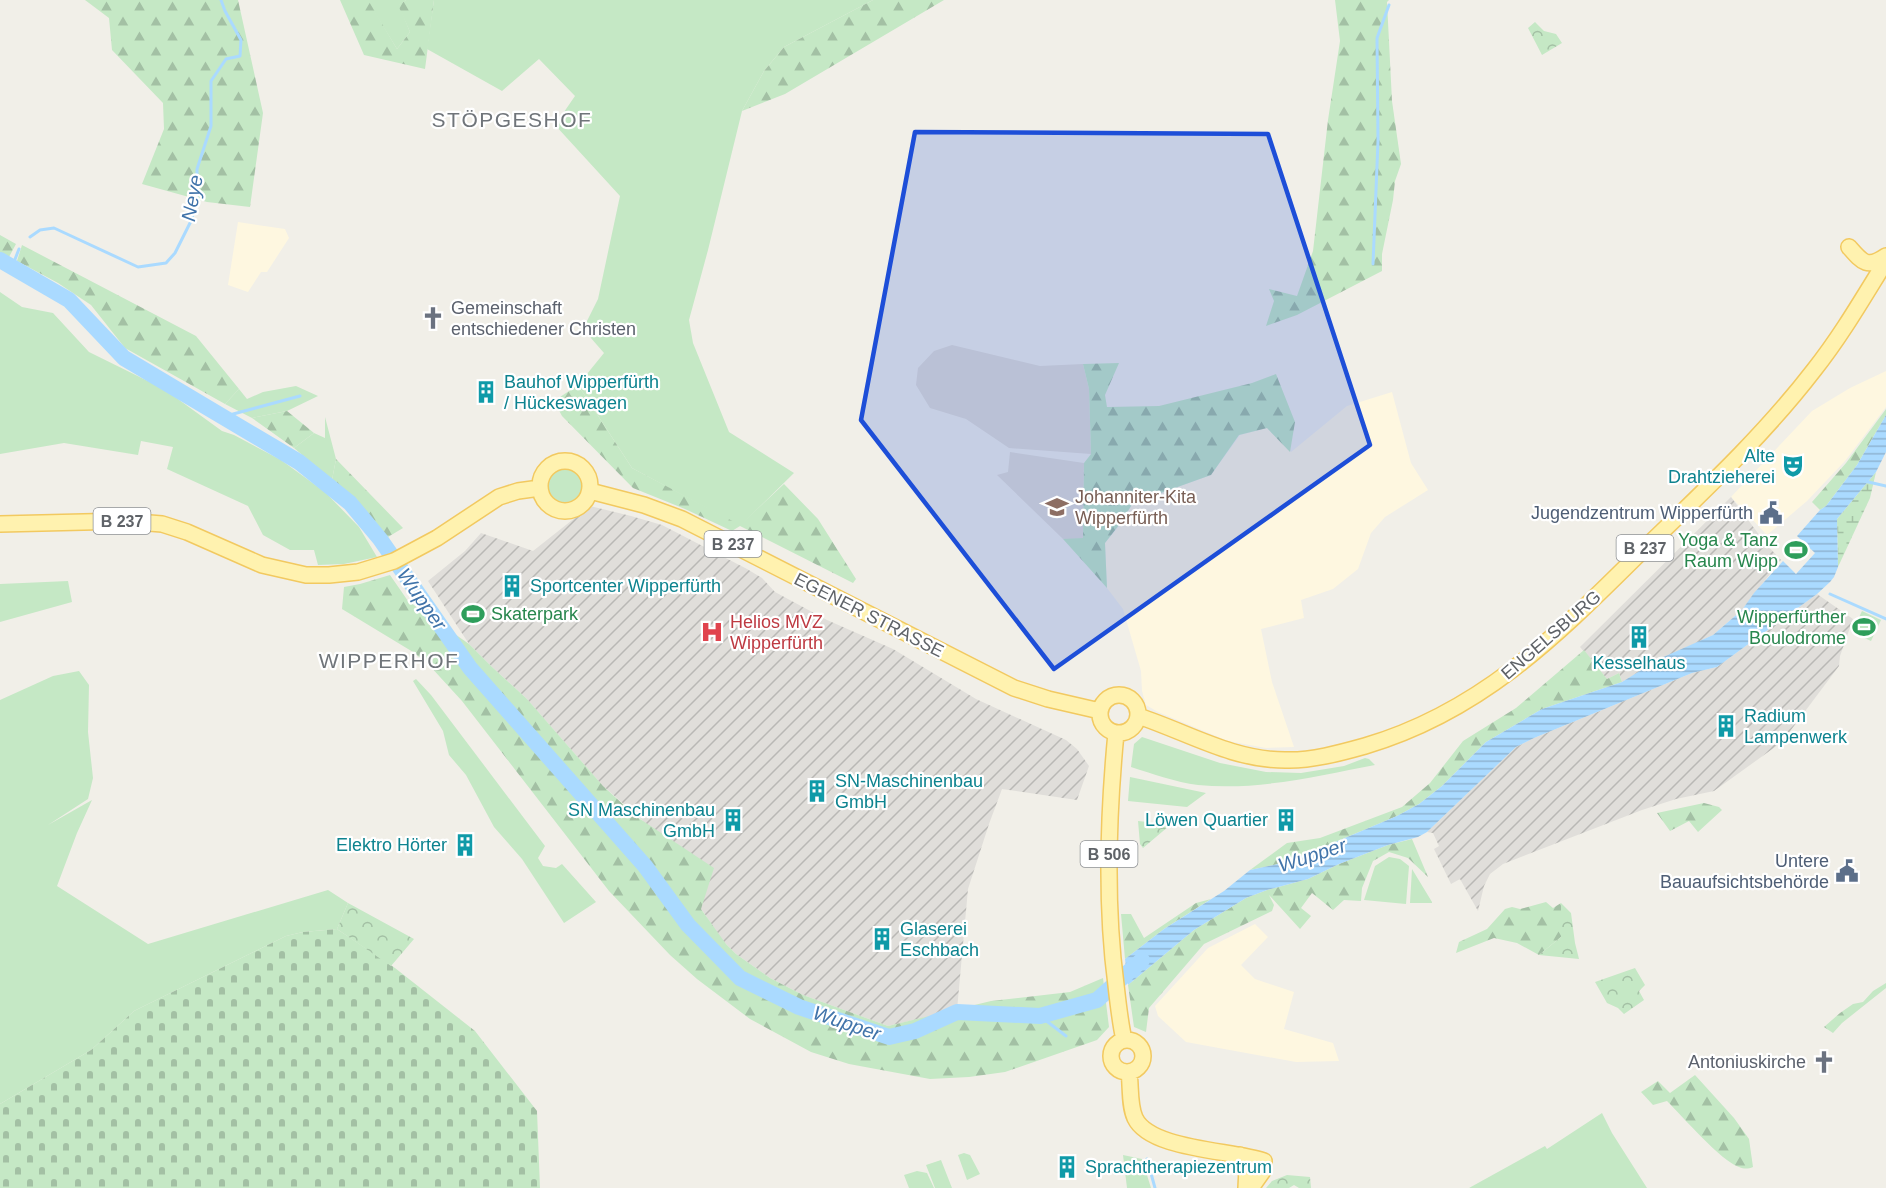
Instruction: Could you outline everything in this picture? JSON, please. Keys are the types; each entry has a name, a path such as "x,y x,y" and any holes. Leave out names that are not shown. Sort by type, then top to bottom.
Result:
{"main road":[{"path":"1849,247 1860,260 1868,263 1878,262 1886,256"},
{"name":"ENGELSBURG","path":"1138,716 1223,750 1253,757 1284,760 1323,756 1376,742 1414,728 1454,708 1498,681 1538,650 1578,614 1720,474 1783,408 1814,370 1886,261"},
{"path":"565,461 579,465 585,470 589,476 590,491 581,506 563,512 544,501 540,488 543,474 547,469 552,464 565,461"},
{"name":"B 237","path":"0,524 125,521 162,524 187,532 262,565 317,575 342,574 379,566 408,555 499,497 540,488"},
{"name":"EGENER STRASSE","path":"590,491 644,505 682,519 1014,688 1048,699 1100,711"},
{"path":"1114,695 1123,695 1135,703 1138,716 1131,729 1123,733 1116,733 1103,724 1100,711 1106,700 1114,695"},
{"name":"B 506","path":"1116,733 1110,808 1110,914 1111,950 1123,1032"},
{"path":"1123,1032 1137,1043 1143,1055 1139,1066 1129,1072 1123,1072 1114,1067 1110,1057 1113,1047 1123,1032"},
{"path":"1129,1072 1135,1118 1150,1134 1159,1139 1264,1161 1263,1171 1248,1188"},
{"path":"1240,1155 1247,1168 1248,1188"}],"highlighted area":[{"path":"915,132 1268,134 1370,445 1054,669 861,420"}],"shaded area":[{"path":"238,222 285,229 289,238 267,272 261,272 248,292 228,285"},
{"path":"952,345 1040,366 1083,364 1089,389 1091,454 1009,448 966,419 930,408 916,385 918,368 934,351"},
{"path":"1886,371 1886,407 1845,461 1807,501 1767,535 1731,497 1812,411 1850,388"},
{"path":"1392,392 1411,463 1428,490 1385,517 1371,533 1358,569 1333,589 1301,600 1304,618 1261,629 1272,682 1294,747 1266,748 1228,741 1146,705 1142,691 1141,671 1123,609 1107,588 1105,543 1120,525 1133,503 1211,475 1240,435 1267,428 1291,452 1347,406"},
{"name":"Johanniter-Kita Wipperfürth","path":"1010,452 1084,463 1083,539 1063,539 997,475 1008,472"},
{"path":"1731,497 1766,544 1781,560 1742,610 1713,635 1660,660 1622,682 1619,673 1607,679 1580,647"},
{"path":"590,506 662,525 747,569 762,578 775,592 827,620 893,649 976,699 1066,740 1077,749 1089,766 1077,800 1002,789 968,889 957,1010 888,1026 803,995 770,978 736,954 722,940 642,820 603,786 527,699 469,644 428,581 465,551 481,533 533,551"},
{"path":"1817,594 1853,619 1840,656 1839,666 1782,742 1714,791 1676,799 1642,810 1503,864 1490,874 1484,886 1478,911 1460,879 1451,884 1434,849 1439,846 1433,833 1427,832 1516,747 1692,673 1717,667"},
{"path":"1255,924 1268,937 1241,965 1255,979 1294,992 1284,1029 1333,1043 1339,1061 1296,1062 1186,1042 1158,1016 1155,1006 1208,948"}],"green space":[{"path":"85,0 238,0 263,113 250,207 207,202 142,184 164,129 163,103 112,50 109,18"},
{"path":"340,0 368,0 397,49 410,32 398,5 406,0 434,0 425,69 364,55"},
{"path":"367,0 406,0 399,5 410,32 397,49"},
{"path":"434,0 873,0 784,47 764,71 742,111 689,320 693,343 729,432 794,473 740,526 632,468 578,385 604,353 583,329 598,299 620,196 555,125 575,96 539,59 502,91 427,49"},
{"path":"873,0 944,0 785,94 742,111 764,71 784,47"},
{"path":"1335,0 1389,0 1387,2 1392,101 1401,164 1395,181 1382,254 1382,271 1297,315 1266,326 1274,301 1269,289 1297,296 1313,251 1328,120 1340,41"},
{"path":"1535,22 1544,31 1556,34 1562,43 1542,55 1528,28"},
{"path":"0,235 16,244 9,257 0,253"},
{"path":"22,245 196,336 239,389 225,404 125,348 91,305 58,283 17,261"},
{"path":"0,292 22,307 53,313 89,352 164,389 222,431 281,460 325,492 359,527 377,557 344,564 318,565 314,550 290,550 263,535 248,506 167,469 173,447 141,441 138,455 64,443 0,454"},
{"path":"1119,363 1105,395 1107,407 1159,406 1252,383 1276,374 1295,422 1290,452 1267,428 1239,435 1211,475 1133,503 1105,543 1107,588 1063,539 1083,538 1084,463 1091,454 1089,389 1083,364"},
{"path":"578,385 632,468 740,525 784,484 818,519 856,579 853,583 740,526 732,531 633,488 562,416 554,401"},
{"path":"296,386 318,396 287,411 252,418 225,404 239,389 247,399 263,392"},
{"path":"1886,409 1886,415 1857,465 1826,506 1820,510 1812,502 1846,463"},
{"path":"287,411 314,433 294,448 252,418"},
{"path":"325,417 336,459 332,480 294,448 314,433 325,438"},
{"path":"336,459 403,528 388,537 332,480"},
{"path":"566,469 578,475 584,487 578,499 566,505 554,499 548,487 554,475"},
{"path":"1876,472 1870,498 1838,567 1837,519"},
{"path":"390,575 408,601 469,644 527,699 603,786 637,817 714,868 701,909 736,954 770,978 803,995 888,1026 991,1001 1070,992 1103,978 1109,1027 1097,1040 1005,1072 930,1079 849,1064 811,1052 750,1019 697,979 670,955 609,891 462,701 429,665 413,652 342,609 344,587"},
{"path":"68,581 72,602 0,622 0,584"},
{"path":"1862,611 1881,620 1871,641 1852,632"},
{"path":"1584,650 1607,679 1619,673 1622,682 1542,709 1486,742 1442,786 1419,804 1397,816 1288,862 1250,870 1287,843 1320,838 1402,807 1430,783 1463,741 1516,708"},
{"path":"79,671 89,685 88,732 93,778 88,799 48,825 92,800 57,886 148,944 328,890 348,903 337,929 286,936 134,1011 91,1050 0,1104 0,700 53,676"},
{"path":"416,679 431,695 545,846 538,858 543,866 556,868 562,864 596,902 564,923 522,859 494,827 466,775 449,755 443,731 413,681"},
{"path":"1142,737 1220,763 1266,772 1301,773 1344,766 1365,758 1375,765 1265,784 1198,785 1172,780 1131,767 1134,744"},
{"path":"1130,777 1206,793 1187,807 1128,801"},
{"path":"1704,803 1722,810 1698,832 1689,821 1670,831 1657,813"},
{"path":"1138,821 1168,824 1169,826 1143,848 1140,844"},
{"path":"1412,839 1428,877 1408,858 1389,852 1373,861 1362,888 1361,901 1344,900 1333,910 1312,893 1301,908 1311,916 1300,929 1269,895 1274,905 1272,911 1204,944 1149,1008 1146,1032 1134,1027 1128,985 1194,930 1246,898 1308,879 1388,845"},
{"path":"1389,857 1400,859 1409,866 1406,904 1364,900 1375,866"},
{"path":"1412,869 1432,902 1432,903 1410,903"},
{"path":"1211,899 1164,929 1125,959 1121,914 1131,914 1144,938 1196,903"},
{"path":"1546,902 1553,908 1561,903 1561,937 1539,955 1517,943 1494,938 1456,953 1459,942 1487,929 1505,909 1512,907 1520,909"},
{"path":"348,903 414,939 391,966 337,929"},
{"path":"1561,903 1571,913 1579,959 1539,955 1561,937"},
{"path":"337,929 395,968 475,1031 537,1111 540,1188 0,1188 0,1104 91,1050 134,1011 286,936"},
{"path":"1635,968 1645,985 1639,991 1644,1000 1624,1014 1607,1003 1595,982"},
{"path":"1886,983 1886,988 1833,1033 1824,1027 1853,1004 1863,1002 1873,991"},
{"path":"1695,1075 1734,1118 1749,1139 1753,1167 1743,1168 1731,1163 1667,1101 1653,1105 1641,1092 1658,1081 1670,1093"},
{"path":"1602,1113 1647,1188 1469,1188 1545,1146 1547,1149"},
{"path":"964,1153 970,1155 980,1174 967,1180 958,1155"},
{"path":"1123,1155 1142,1159 1151,1188 1127,1188"},
{"path":"941,1160 952,1188 935,1188 926,1165"},
{"path":"917,1171 927,1173 934,1188 909,1188 904,1175"},
{"path":"1287,1175 1310,1177 1311,1188 1299,1188 1294,1185 1289,1188 1266,1188 1272,1181"}],"water":[{"path":"1886,415 1886,452 1876,472 1837,519 1838,567 1834,577 1817,594 1717,667 1692,673 1516,747 1427,832 1418,837 1388,845 1308,879 1246,898 1194,930 1128,985 1125,959 1164,929 1224,891 1250,870 1288,862 1397,816 1419,804 1442,786 1486,742 1542,709 1622,682 1659,659 1713,635 1742,610 1783,561 1796,574 1815,553 1797,536 1826,506 1857,465"}],"waterway":[{"name":"Neye","path":"30,237 40,230 54,228 138,267 166,263 175,253 192,219 197,194 197,169 211,126 211,81 226,59 240,56 241,40 221,0"},
{"path":"1373,264 1378,141 1377,38 1389,5"},
{"name":"Neye","path":"12,267 19,249"},
{"name":"Wupper","path":"0,260 69,300 124,358 299,462 350,503 380,539 470,668 645,866 688,925 740,978 799,1007 889,1037 915,1031 957,1012 1040,1016 1097,1000 1142,960"},
{"path":"222,417 300,396"},
{"path":"1864,481 1886,486"},
{"path":"1830,594 1886,619"},
{"path":"1040,1016 1066,1036"},
{"path":"1147,1159 1155,1188"}],"place":[{"name":"Gemeinschaft entschiedener Christen","path":"433,318"},
{"name":"Bauhof Wipperfürth / Hückeswagen","path":"486,392"},
{"name":"Alte Drahtzieherei","path":"1793,466"},
{"name":"Johanniter-Kita Wipperfürth","path":"1057,507"},
{"name":"Jugendzentrum Wipperfürth","path":"1771,513"},
{"name":"Yoga & Tanz Raum Wipp","path":"1796,550"},
{"name":"Sportcenter Wipperfürth","path":"512,586"},
{"name":"Skaterpark","path":"473,614"},
{"name":"Wipperfürther Boulodrome","path":"1864,627"},
{"name":"Helios MVZ Wipperfürth","path":"712,632"},
{"name":"Kesselhaus","path":"1639,637"},
{"name":"Radium Lampenwerk","path":"1726,726"},
{"name":"SN-Maschinenbau GmbH","path":"817,791"},
{"name":"SN Maschinenbau GmbH","path":"733,820"},
{"name":"Löwen Quartier","path":"1286,820"},
{"name":"Elektro Hörter","path":"465,845"},
{"name":"Untere Bauaufsichtsbehörde","path":"1847,871"},
{"name":"Glaserei Eschbach","path":"882,939"},
{"name":"Antoniuskirche","path":"1824,1062"},
{"name":"Sprachtherapiezentrum","path":"1067,1167"}],"district":[{"name":"STÖPGESHOF","path":"512,120"},
{"name":"WIPPERHOF","path":"389,661"}]}
